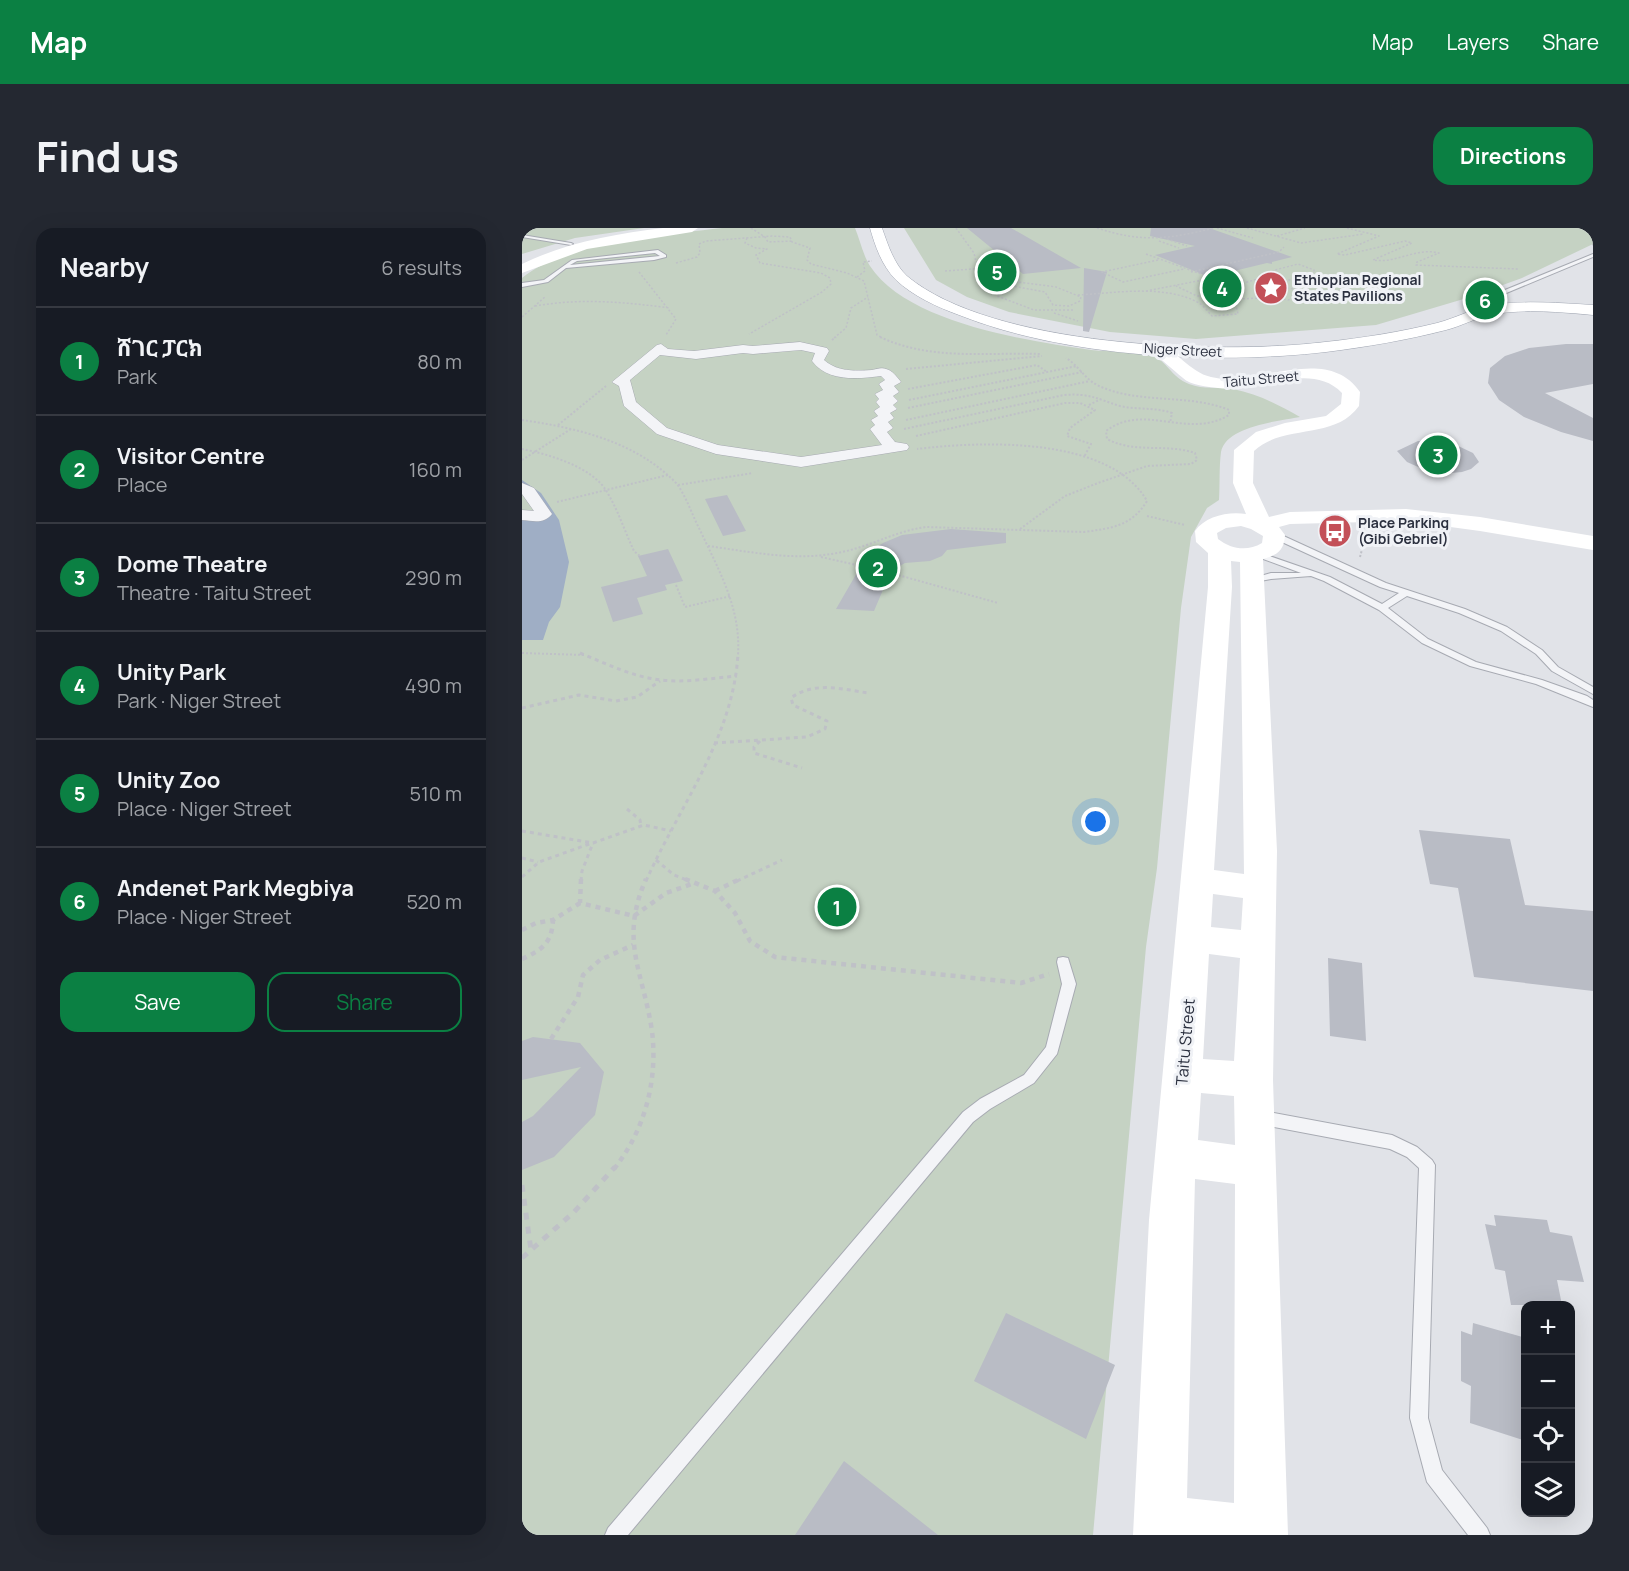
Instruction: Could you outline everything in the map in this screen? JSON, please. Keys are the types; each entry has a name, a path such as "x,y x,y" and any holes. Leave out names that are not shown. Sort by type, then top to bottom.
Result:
{"main road":[{"path":"522,260 575,245 662,228"},
{"path":"522,269 575,245 692,228"},
{"name":"Niger Street","path":"876,228 887,260 903,279 915,288 956,309 990,321 1046,335 1088,342 1198,352 1304,350 1373,341 1447,325 1490,310 1530,307 1593,310"},
{"name":"Taitu Street","path":"1156,349 1185,368 1189,375 1221,384 1235,384 1291,374 1319,376 1344,385 1351,393 1350,406 1332,421 1282,429 1259,437 1250,443 1244,450 1243,483"},
{"path":"1185,368 1198,352"},
{"path":"1243,483 1243,544"},
{"path":"1160,1529 1261,1534 1253,1098 1256,946 1261,851 1243,544 1243,483"},
{"path":"1243,544 1290,518 1406,515 1480,524 1593,543"},
{"path":"1243,544 1316,531 1401,530 1593,561"},
{"name":"Taitu Street","path":"1160,1529 1175,1157 1197,880 1202,843 1220,587 1243,544"},
{"path":"1197,880 1258,888"},
{"path":"1194,938 1256,946"},
{"path":"1182,1074 1253,1098"},
{"path":"1175,1157 1256,1167"}],"street":[{"path":"800,346 818,350 823,351 818,357 818,362 832,371 848,375 885,373 894,382 886,384 892,392 883,419 890,446 902,447 801,462 716,449 662,431 629,403 625,382 619,382 661,348 669,354 696,355 720,351 736,352 741,349 774,350 780,347 796,349 800,346"},
{"path":"522,488 528,491 544,514 539,517 522,515"}],"lane":[{"path":"522,236 575,245"},
{"path":"522,285 546,280 572,261 656,251 664,256 654,259 566,267"},
{"path":"1490,310 1489,303 1502,293 1593,255"},
{"path":"1243,544 1318,575 1382,608 1425,641 1473,664 1539,682 1593,704"},
{"path":"1243,544 1271,576 1318,575"},
{"path":"1243,544 1353,573 1462,611 1504,629 1539,652 1555,669 1593,691"},
{"path":"1382,608 1405,593"},
{"path":"1539,682 1555,669"},
{"path":"615,1535 968,1117 985,1104 1029,1079 1052,1050 1069,984 1064,962"},
{"path":"1253,1098 1392,1142 1412,1152 1427,1165 1419,1418 1434,1475 1480,1535"}],"path":[{"path":"751,228 772,243 792,240"},
{"path":"956,228 974,253 976,261 1007,277 1009,281 1046,286 1078,295 1139,292 1213,278 1184,270 1146,254"},
{"path":"1097,228 1134,239 1158,241 1179,248"},
{"path":"1158,241 1215,228 1253,238"},
{"path":"1247,228 1301,243 1368,233"},
{"path":"1271,235 1295,228"},
{"path":"1275,236 1305,228"},
{"path":"1347,228 1379,236 1337,254 1345,255 1405,241 1412,243 1373,260 1384,261 1429,250 1439,253 1417,262 1416,265 1518,269"},
{"path":"673,264 697,256 700,253 699,244 705,241 790,237 810,248 807,260 811,264 847,273 864,281 877,335 896,345 929,352 1047,354 1012,361 929,365 885,373"},
{"path":"720,351 822,292 831,284 830,278 821,273 760,263 756,255 767,249 749,246 745,243 747,238"},
{"path":"1167,239 1187,246"},
{"path":"1191,272 1279,252 1284,247"},
{"path":"1158,260 1102,272 1123,282 1184,270"},
{"path":"1204,297 1221,289 1265,278 1272,275 1275,270 1298,264 1314,270 1314,273 1282,282 1286,288"},
{"path":"945,272 986,268"},
{"path":"1264,296 1264,292 1286,288 1306,290 1315,284 1299,279 1288,279"},
{"path":"1009,281 996,296 1022,308 1053,313 1075,310"},
{"path":"1176,286 1190,295 1204,297 1256,299 1264,296 1288,300 1320,292 1348,290 1348,285 1351,284 1383,288 1407,284"},
{"path":"1006,285 1045,292 1053,305 1076,304 1080,301 1078,295"},
{"path":"1139,292 1190,300 1204,307 1212,316 1219,317 1238,314 1236,305 1239,299"},
{"path":"522,316 548,295"},
{"path":"818,350 846,328 851,308 867,297"},
{"path":"534,306 557,302 604,300 670,308"},
{"path":"1058,356 1072,361 1090,381"},
{"path":"883,419 976,376 1037,365 1047,372"},
{"path":"883,419 969,388 1077,366"},
{"path":"883,419 915,406 1083,372"},
{"path":"976,376 986,384"},
{"path":"1014,379 1022,385"},
{"path":"1046,380 1056,388"},
{"path":"883,419 924,416 1090,381 1123,393 1190,400 1217,405 1228,410 1229,415 1223,422 1209,425 1124,421 1110,426 1106,431 1107,439 1128,449 1169,446 1183,448 1195,453 1197,460 1191,464 1147,466 1124,473 1065,496 1020,529"},
{"path":"969,388 976,394"},
{"path":"883,419 937,422 1048,398 1079,394 1131,408 1167,410 1172,413 1170,423"},
{"path":"955,398 964,407"},
{"path":"1008,398 1016,405"},
{"path":"1048,398 1058,405"},
{"path":"1089,405 1102,399"},
{"path":"883,419 945,430 1058,405 1080,403 1089,405 1095,410 1070,428 1067,436 1091,444 1084,457"},
{"path":"915,406 924,416"},
{"path":"942,412 950,419"},
{"path":"976,414 985,421"},
{"path":"522,420 570,429 619,445 641,456 678,485 731,596 740,646 736,685 714,743 656,860 634,916 633,945 652,1033 654,1072 646,1112 622,1160 575,1215 522,1258"},
{"path":"937,422 945,430"},
{"path":"522,460 570,429"},
{"path":"708,546 789,557 817,556 844,552 906,530 929,526 1068,533 1095,530 1130,521 1139,514 1147,501 1136,484 1124,473 1084,457 1044,446 1016,443 913,450"},
{"path":"522,448 573,465 606,490 634,551 641,557"},
{"path":"678,485 761,472"},
{"path":"550,504 668,475"},
{"path":"1147,516 1243,544"},
{"path":"817,556 861,566"},
{"path":"891,573 998,603"},
{"path":"676,585 685,607 731,596"},
{"path":"522,653 580,653 633,674 661,680 687,681 737,676"},
{"path":"522,708 579,694 616,701 637,697 661,680"},
{"path":"714,743 807,737 825,729 827,721 793,705 791,698 800,690 815,687 868,693"},
{"path":"761,740 754,747 754,753 802,768"},
{"path":"627,809 640,820 641,825"},
{"path":"522,877 539,862 641,825 671,831"},
{"path":"522,831 593,843"},
{"path":"580,903 582,871 593,843"},
{"path":"522,858 539,862"},
{"path":"656,860 674,875 715,891 735,913 750,941 775,957 1021,983 1045,977 1064,962"},
{"path":"715,891 782,860"},
{"path":"522,930 536,923 552,920 580,903 634,916 666,893 693,883"},
{"path":"522,958 537,952 552,936 552,920"},
{"path":"551,1039 578,997 584,975 600,960 633,945"},
{"path":"522,1185 531,1251"}],"green space":[{"path":"522,228 644,228 575,238 522,254"},
{"path":"722,228 855,228 870,266 888,286 911,302 940,315 971,326 1035,341 1091,350 1147,355 1158,359 1189,384 1242,391 1268,400 1300,417 1254,426 1232,436 1225,443 1220,458 1219,500 1207,508 1191,537 1181,608 1157,868 1146,947 1093,1535 522,1535 522,278 543,264 591,246"},
{"path":"904,228 1593,228 1593,244 1522,278 1467,298 1376,325 1196,339 1110,332 1009,312 967,297 936,280"}],"water":[{"path":"522,480 541,493 559,520 569,562 560,607 549,622 543,640 522,640 522,515 539,517 522,488"}],"building":[{"path":"967,228 1011,228 1081,268 1023,274"},
{"path":"1151,228 1209,228 1292,257 1272,262 1272,264 1267,263 1209,277 1155,255 1195,246 1150,236"},
{"path":"1084,268 1107,272 1089,332 1083,331"},
{"path":"1593,344 1593,384 1545,393 1593,418 1593,441 1561,432 1524,417 1499,400 1488,383 1490,368 1505,356 1529,348"},
{"path":"1418,441 1454,444 1473,453 1479,462 1471,469 1462,472 1425,470 1407,462 1397,451"},
{"path":"727,495 746,531 723,536 705,499"},
{"path":"951,529 1006,533 1006,543 947,550 942,556 930,561 905,563 893,570 874,611 836,609 869,552 902,535"},
{"path":"668,549 683,581 665,585 667,590 637,598 643,614 613,622 601,587 647,576 638,556"},
{"path":"1419,830 1510,839 1525,905 1593,911 1593,991 1474,977 1458,888 1430,884"},
{"path":"1328,958 1362,963 1366,1041 1330,1036"},
{"path":"533,1037 580,1043 604,1072 595,1115 554,1157 522,1170 522,1122 533,1116 581,1067 522,1080 522,1041"},
{"path":"1494,1215 1547,1220 1550,1232 1572,1236 1584,1282 1557,1280 1561,1301 1521,1301 1521,1305 1511,1305 1505,1271 1495,1269 1485,1224 1496,1226"},
{"path":"1006,1313 1115,1365 1086,1439 974,1381"},
{"path":"1473,1323 1521,1337 1521,1439 1470,1423 1471,1386 1461,1381 1461,1331 1472,1335"},
{"path":"844,1461 938,1535 795,1535"}],"place":[{"name":"Unity Zoo","path":"997,272"},
{"name":"Unity Park","path":"1222,288"},
{"name":"Ethiopian Regional States Pavilions","path":"1271,288"},
{"name":"Andenet Park Megbiya","path":"1485,300"},
{"name":"Dome Theatre","path":"1438,455"},
{"name":"Place Parking (Gibi Gebriel)","path":"1335,531"},
{"name":"Visitor Centre","path":"878,568"},
{"name":"ሸገር ፓርክ","path":"837,907"}]}
